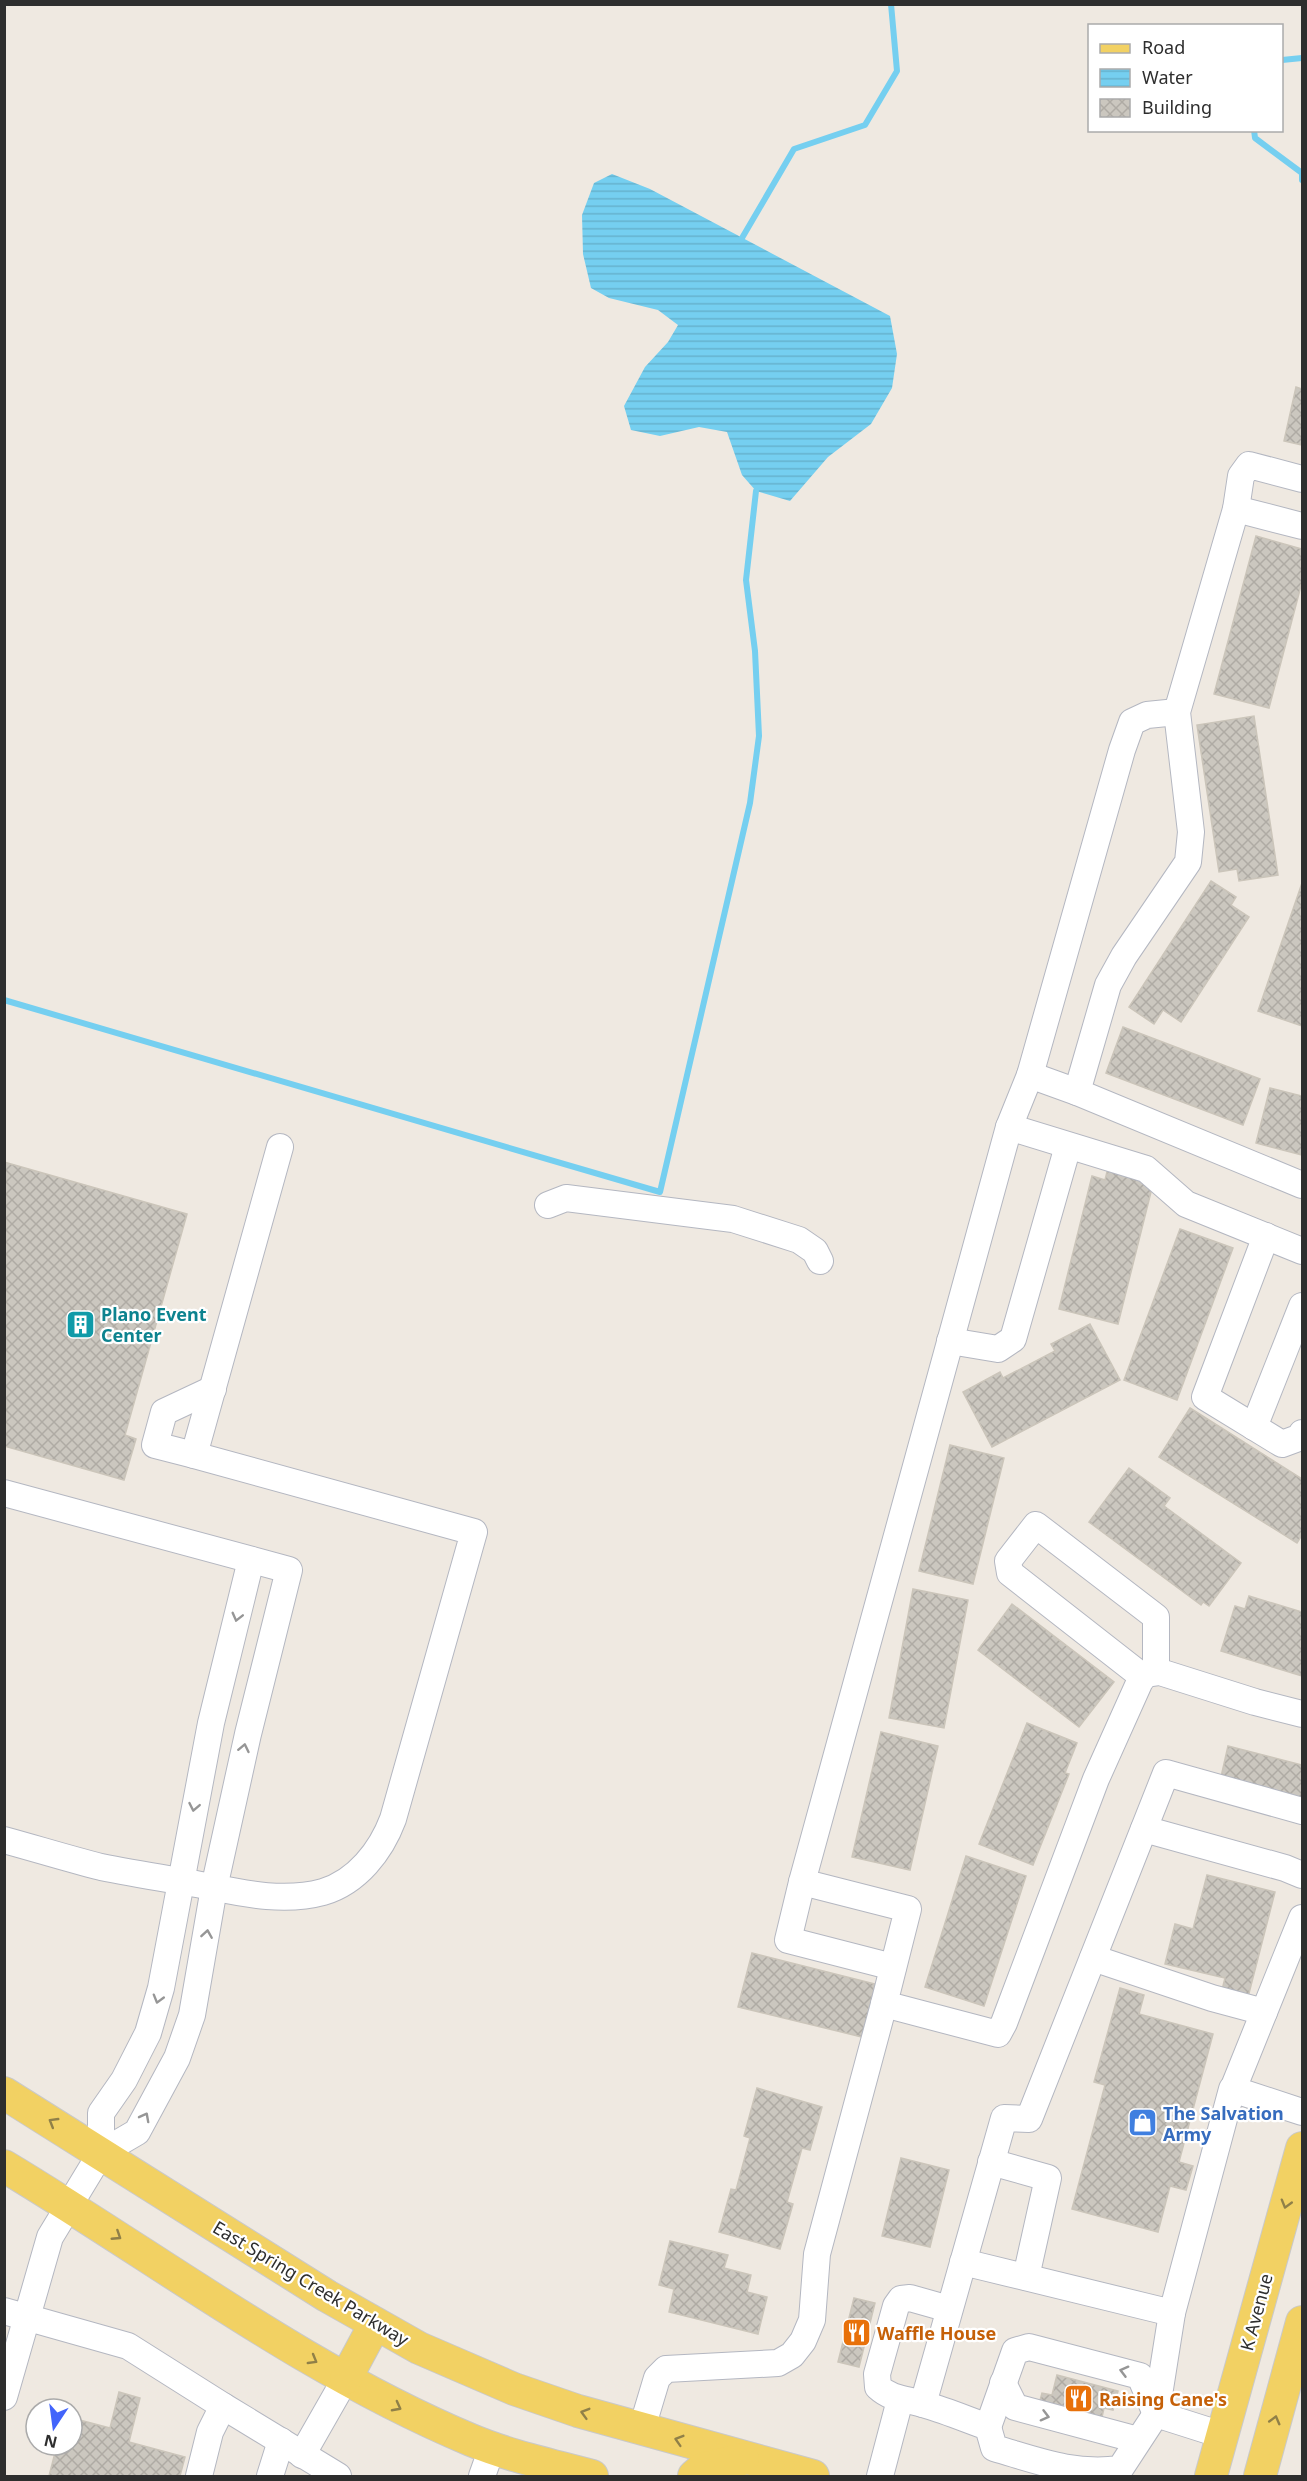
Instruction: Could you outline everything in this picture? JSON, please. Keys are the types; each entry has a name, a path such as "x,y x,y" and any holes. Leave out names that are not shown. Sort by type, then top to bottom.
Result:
{"main road":[{"name":"East Spring Creek Parkway","path":"4,2093 327,2296 418,2348 514,2389 578,2411 813,2476"},
{"name":"K Avenue","path":"1211,2476 1302,2148"},
{"path":"4,2166 68,2204 280,2341 401,2409 487,2462 592,2476"},
{"path":"1260,2476 1302,2322"},
{"path":"346,2378 375,2324"},
{"path":"694,2476 702,2469 747,2458"}],"street":[{"path":"1077,1092 1108,985 1124,956 1188,862 1191,832 1176,712 1236,509 1241,476 1249,465 1302,479"},
{"path":"1236,509 1302,526"},
{"path":"893,1967 788,1940 1009,1127 1030,1075 1122,750 1132,722 1147,715 1176,712"},
{"path":"1030,1075 1077,1092 1302,1185"},
{"path":"1009,1127 1146,1169 1186,1204 1302,1251"},
{"path":"950,1341 998,1349 1013,1339 1068,1146"},
{"path":"195,1455 280,1147"},
{"path":"548,1205 566,1198 733,1219 799,1240 815,1251 820,1261"},
{"path":"1266,1236 1205,1397 1282,1444 1301,1437 1302,1433"},
{"path":"1254,1427 1302,1306"},
{"path":"4,1840 101,1867 257,1895 291,1897 324,1891 354,1875 378,1852 393,1819 474,1533 155,1445 164,1412 213,1389"},
{"path":"4,1493 289,1570 248,1734 214,1887 192,2015 177,2058 137,2132 101,2153 50,2237 15,2314 4,2397"},
{"path":"884,2004 998,2034 1004,2024 1096,1779 1149,1675 1156,1617 1036,1525 1008,1561 1010,1573 1149,1675 1302,1714"},
{"path":"101,2153 101,2113 124,2080 148,2033 161,1988 211,1723 251,1560"},
{"path":"880,2476 950,2308 1004,2118 1029,2119 1166,1773 1302,1811"},
{"path":"1144,1829 1285,1868 1302,1875"},
{"path":"642,2428 657,2378 666,2369 778,2363 792,2355 803,2341 812,2320 817,2254 908,1909 802,1882"},
{"path":"1222,2435 1156,2414 1140,2376 1029,2347 1015,2351 988,2427 994,2448 1068,2470 1096,2472 1119,2469 1156,2414 1172,2313 1233,2089 1302,1918"},
{"path":"1093,1958 1212,1998 1264,2012"},
{"path":"1233,2089 1302,2112"},
{"path":"991,2162 1048,2178 1026,2277"},
{"path":"963,2262 1172,2313"},
{"path":"950,2308 910,2298 901,2299 896,2306 877,2374 878,2387 885,2394 988,2427"},
{"path":"15,2314 128,2346 338,2476"},
{"path":"302,2455 346,2378"},
{"path":"1003,2383 1015,2407 1138,2440"},
{"path":"199,2476 210,2432 223,2406"},
{"path":"270,2476 280,2441"}],"water":[{"path":"612,174 650,189 890,316 897,354 892,388 871,424 828,457 790,501 756,491 742,475 727,432 699,427 660,436 631,430 624,406 645,367 668,342 678,325 658,310 609,298 591,288 583,254 582,215 594,183"}],"building":[{"path":"1296,387 1302,389 1302,445 1284,441"},
{"path":"1256,536 1302,549 1302,582 1269,708 1214,694"},
{"path":"1254,716 1278,875 1239,881 1237,869 1219,872 1197,725"},
{"path":"1211,881 1236,897 1231,905 1249,917 1181,1022 1163,1010 1154,1024 1129,1007"},
{"path":"1302,883 1302,1026 1258,1011"},
{"path":"1123,1027 1260,1079 1243,1125 1106,1073"},
{"path":"1270,1088 1302,1096 1302,1155 1256,1143"},
{"name":"Plano Event Center","path":"4,1162 187,1214 125,1435 136,1439 124,1480 4,1446"},
{"path":"1108,1168 1154,1180 1118,1324 1059,1309 1092,1176 1105,1180"},
{"path":"1180,1229 1233,1248 1177,1400 1124,1380"},
{"path":"1090,1324 1120,1380 992,1447 963,1392 1000,1372 1003,1378 1055,1351 1051,1344"},
{"path":"1190,1408 1302,1479 1302,1535 1297,1543 1159,1457"},
{"path":"950,1445 1004,1458 973,1584 919,1571"},
{"path":"1129,1468 1170,1498 1164,1506 1241,1563 1209,1606 1203,1602 1201,1605 1089,1522"},
{"path":"913,1589 968,1600 944,1728 889,1718"},
{"path":"1249,1596 1302,1612 1302,1676 1221,1651 1235,1606 1245,1609"},
{"path":"1012,1604 1114,1682 1079,1727 978,1650"},
{"path":"1027,1723 1077,1743 1065,1773 1069,1774 1033,1865 979,1844"},
{"path":"881,1732 938,1746 910,1870 852,1857"},
{"path":"1228,1746 1302,1765 1302,1798 1221,1777"},
{"path":"966,1856 1026,1876 984,2006 925,1987"},
{"path":"1207,1875 1275,1892 1247,2001 1221,1994 1225,1978 1165,1964 1175,1924 1193,1929"},
{"path":"752,1953 875,1984 862,2037 738,2007"},
{"name":"The Salvation Army","path":"1120,1988 1144,1995 1139,2014 1213,2034 1179,2162 1193,2166 1186,2190 1170,2186 1158,2232 1072,2209 1105,2085 1094,2082"},
{"path":"757,2088 822,2107 810,2150 802,2148 787,2202 793,2204 780,2249 719,2232 731,2189 736,2190 750,2138 744,2136"},
{"path":"901,2158 949,2170 930,2247 882,2236"},
{"path":"670,2241 728,2255 724,2268 751,2275 747,2292 767,2297 758,2334 669,2312 674,2289 659,2285"},
{"name":"Waffle House","path":"854,2298 875,2303 859,2367 838,2362"},
{"name":"Raising Cane's","path":"1057,2375 1118,2391 1113,2410 1104,2408 1102,2417 1051,2403 1050,2407 1039,2404 1042,2393 1052,2395"},
{"path":"119,2392 140,2398 129,2442 185,2457 180,2476 49,2476 54,2457 84,2457 84,2421 110,2428"}],"waterway":[{"path":"742,238 794,149 865,125 897,71 891,4"},
{"path":"1283,60 1302,58"},
{"path":"1254,132 1255,138 1302,173 1302,180"},
{"path":"4,1000 660,1192 750,803 759,736 755,651 746,580 756,491"}],"place":[{"name":"Plano Event Center","path":"80,1324"},
{"name":"The Salvation Army","path":"1142,2123"},
{"name":"Waffle House","path":"856,2333"},
{"name":"Raising Cane's","path":"1078,2399"}]}
